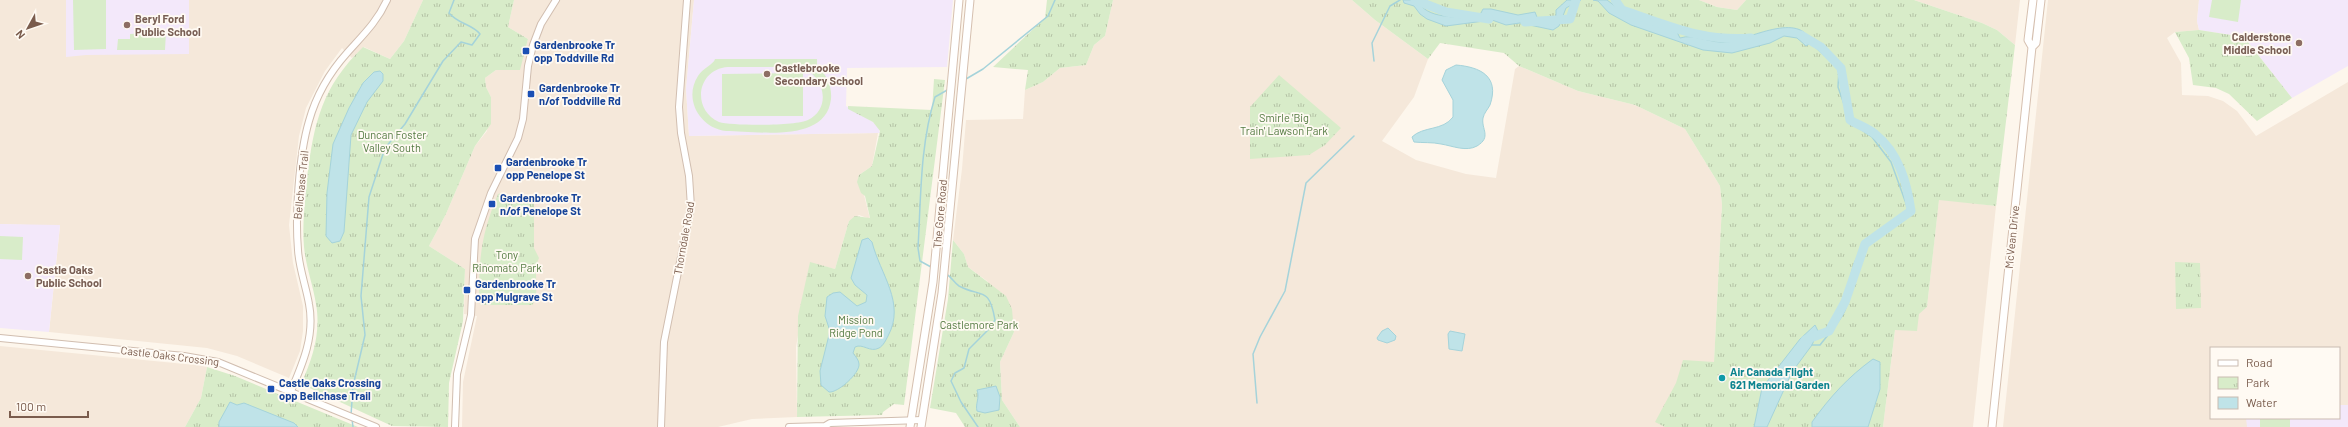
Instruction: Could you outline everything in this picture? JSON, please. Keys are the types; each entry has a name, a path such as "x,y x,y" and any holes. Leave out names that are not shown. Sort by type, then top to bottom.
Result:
{"main road":[{"name":"The Gore Road","path":"911,423 936,258 959,0"},
{"name":"The Gore Road","path":"921,423 945,265 970,0"},
{"name":"McVean Drive","path":"1992,427 2032,48 2028,40 2033,0"},
{"name":"McVean Drive","path":"2032,48 2036,43 2041,0"}],"street":[{"name":"Bellchase Trail","path":"291,391 304,359 310,333 310,305 298,258 296,221 309,121 318,96 331,74 348,52 369,30 387,0"},
{"path":"455,427 457,374 471,316 475,239 491,193 518,138 523,119 528,66 533,45 541,24 556,0"},
{"name":"Thorndale Road","path":"661,427 664,342 691,207 689,176 682,140 679,108 687,0"},
{"name":"Castle Oaks Crossing","path":"0,338 203,358 232,366 376,427"},
{"path":"789,427 826,426 830,423 921,423"}],"shaded area":[{"path":"0,0 423,0 404,41 390,59 364,47 352,58 342,48 325,71 306,108 299,136 289,225 293,263 303,306 303,331 300,351 289,378 237,356 207,348 49,332 60,226 0,224"},
{"name":"Beryl Ford Public School","path":"66,0 189,0 189,54 86,55 66,57"},
{"path":"514,0 694,0 686,89 689,136 878,133 872,166 859,175 870,219 859,215 849,221 835,269 810,263 796,347 797,417 752,419 718,427 462,427 463,382 477,316 464,314 465,269 429,246 446,214 475,146 487,131 491,97 486,87 485,78 496,70 518,70 522,60 528,39 508,27"},
{"name":"Castlebrooke Secondary School","path":"694,0 953,0 947,67 847,68 846,106 873,122 878,126 880,133 689,136 686,89"},
{"path":"1113,0 1352,0 1375,20 1428,59 1414,97 1382,141 1416,160 1466,174 1496,178 1515,69 1519,66 1578,91 1635,105 1685,129 1720,186 1722,205 1714,363 1681,427 1020,427 1002,400 1000,362 1014,332 987,281 968,267 964,254 953,240 962,169 966,120 1023,119 1025,90 1043,82 1060,68 1086,65 1094,45 1105,36"},
{"path":"1699,0 1746,0 1737,10 1717,7"},
{"path":"1914,0 2020,0 2015,45 1997,30 1982,23"},
{"path":"2048,0 2199,0 2197,21 2199,30 2175,32 2167,38 2181,63 2182,95 2208,96 2223,101 2237,111 2256,136 2348,82 2348,427 2003,427"},
{"name":"Calderstone Middle School","path":"2199,0 2348,0 2348,66 2292,98 2244,37 2199,30 2197,21"},
{"path":"1939,199 1996,206 1973,427 1883,427 1895,330 1927,307"},
{"name":"Castle Oaks Public School","path":"0,224 60,225 49,332 0,328"},
{"path":"0,346 207,367 201,398 185,427 0,427"},
{"path":"2340,405 2348,405 2348,427 2247,427 2246,419 2340,419"}],"green space":[{"path":"73,0 106,0 106,49 74,50"},
{"name":"Duncan Foster Valley South","path":"423,0 514,0 508,27 528,39 520,70 496,70 485,78 486,87 491,97 491,124 475,146 446,214 429,246 465,269 463,321 449,383 448,427 392,426 301,384 312,355 317,335 316,304 305,254 303,230 310,158 317,122 322,106 338,76 363,47 390,59 404,41"},
{"path":"1047,0 1113,0 1105,36 1094,45 1086,65 1060,68 1043,82 1025,90 1028,70 993,67 1045,18"},
{"path":"1352,0 1699,0 1717,7 1737,10 1746,0 1914,0 1982,23 1997,30 2015,45 1996,206 1939,200 1927,307 1919,314 1917,331 1895,330 1883,427 1665,427 1655,422 1676,383 1683,360 1714,362 1722,205 1720,186 1685,129 1635,105 1578,91 1519,66 1504,53 1440,43 1428,59 1375,20"},
{"path":"2212,0 2241,0 2238,22 2209,17"},
{"path":"2199,30 2244,37 2292,98 2257,121 2229,94 2216,88 2193,85 2189,58 2175,32"},
{"path":"166,32 165,50 117,50 118,39 130,39 130,34"},
{"path":"715,59 817,59 817,66 824,73 831,90 831,99 826,113 817,123 804,129 788,132 772,133 726,131 717,129 702,118 697,111 693,103 692,94 698,76","holes":["728,67 796,67 813,75 819,82 822,90 823,98 821,107 816,114 808,120 778,124 750,125 726,123 719,122 710,116 704,108 701,99 701,90 704,82 718,69"]},
{"path":"803,73 803,116 722,116 722,74"},
{"name":"Smirle 'Big Train' Lawson Park","path":"1279,75 1341,128 1325,145 1309,155 1250,159 1250,107"},
{"name":"Mission Ridge Pond","path":"934,79 945,80 904,405 894,404 883,412 882,415 797,417 798,316 810,262 835,269 849,221 855,216 870,218 865,196 861,193 857,182 859,175 872,166 880,131 873,122 848,109 848,106 932,110"},
{"name":"Tony Rinomato Park","path":"501,193 518,200 534,202 534,248 539,258 536,270 536,296 532,305 480,304 482,246 492,209 498,194"},
{"path":"0,236 23,237 22,260 0,259"},
{"name":"Castlemore Park","path":"953,240 964,254 968,267 1006,296 1012,309 1014,332 1000,362 1002,400 1020,427 965,427 956,413 930,408 948,299"},
{"path":"2175,262 2200,263 2201,308 2176,309"},
{"path":"207,367 235,376 358,427 185,427 201,398"},
{"path":"2260,419 2290,419 2290,427 2260,427"}],"water":[{"path":"1403,0 1417,0 1428,11 1451,17 1475,18 1483,9 1491,9 1518,15 1535,12 1538,20 1544,24 1556,19 1556,10 1567,0 1581,0 1566,8 1559,26 1553,30 1520,23 1506,25 1492,20 1446,26 1427,19 1420,14 1414,6 1404,3"},
{"path":"1593,0 1607,0 1631,15 1648,22 1676,30 1680,38 1691,37 1715,42 1728,42 1773,29 1785,28 1796,29 1805,33 1811,43 1806,46 1797,38 1784,36 1770,43 1732,53 1703,50 1631,25 1609,13 1598,1"},
{"path":"1456,65 1473,68 1480,71 1490,80 1492,95 1490,105 1483,118 1485,133 1484,139 1473,148 1459,148 1438,143 1414,142 1412,137 1422,131 1439,127 1453,117 1453,100 1442,80 1446,70"},
{"path":"380,71 383,74 383,81 367,102 351,135 344,232 340,241 332,243 326,236 327,193 333,144 349,108 363,83 374,72"},
{"path":"868,238 872,242 890,289 893,300 893,324 888,336 879,348 873,349 861,346 855,347 853,353 859,364 856,372 843,386 829,392 821,385 820,371 830,331 825,316 827,297 833,293 840,292 857,306 866,302 867,295 855,285 851,278 862,240"},
{"path":"1815,325 1818,331 1812,345 1792,372 1767,427 1754,427 1762,388 1800,339"},
{"path":"1388,328 1396,336 1395,340 1387,343 1378,340 1377,338 1382,331"},
{"path":"1450,331 1465,334 1462,351 1449,349 1448,334"},
{"path":"1873,359 1880,362 1880,389 1868,427 1812,427 1812,422 1847,380"},
{"path":"996,386 1000,397 999,410 985,413 977,411 977,390"},
{"path":"230,402 237,405 244,403 294,423 298,427 219,427 219,422"}],"waterway":[{"path":"351,415 353,386 365,335 361,296 369,197 385,148 405,124 443,61 461,42 472,45 480,34 473,28 457,20 449,13 454,0"},
{"path":"966,79 983,69 1048,16 1055,0"},
{"path":"1374,61 1372,43 1390,6 1400,0"},
{"path":"1415,0 1446,12 1489,19"},
{"path":"1525,22 1570,19 1576,0"},
{"path":"1615,0 1622,10 1670,27 1701,35 1733,39 1751,38"},
{"path":"1801,35 1821,47 1841,68 1850,120 1872,132 1890,150 1896,159 1904,179 1911,211 1865,244 1845,302 1829,331 1805,340"},
{"path":"1811,43 1839,69 1838,87 1845,107 1854,125 1872,137 1891,162 1908,209 1899,221 1868,244 1858,256 1852,270 1845,311 1820,345 1812,345"},
{"path":"931,267 920,261 918,248 924,152 926,134 935,97 949,89"},
{"path":"1257,403 1253,354 1260,337 1285,291 1306,183 1354,136"},
{"path":"946,274 959,286 983,294 987,297 993,309 995,320 987,331 969,349 964,368 955,373 951,381 961,402 978,427"},
{"path":"352,419 353,427"}],"place":[{"name":"Beryl Ford Public School","path":"127,25"},
{"name":"Calderstone Middle School","path":"2299,43"},
{"name":"Gardenbrooke Tr opp Toddville Rd","path":"526,51"},
{"name":"Castlebrooke Secondary School","path":"767,74"},
{"name":"Gardenbrooke Tr n/of Toddville Rd","path":"531,94"},
{"name":"Gardenbrooke Tr opp Penelope St","path":"498,168"},
{"name":"Gardenbrooke Tr n/of Penelope St","path":"492,204"},
{"name":"Castle Oaks Public School","path":"28,276"},
{"name":"Gardenbrooke Tr opp Mulgrave St","path":"467,290"},
{"name":"Air Canada Flight 621 Memorial Garden","path":"1722,378"},
{"name":"Castle Oaks Crossing opp Bellchase Trail","path":"271,389"}]}
